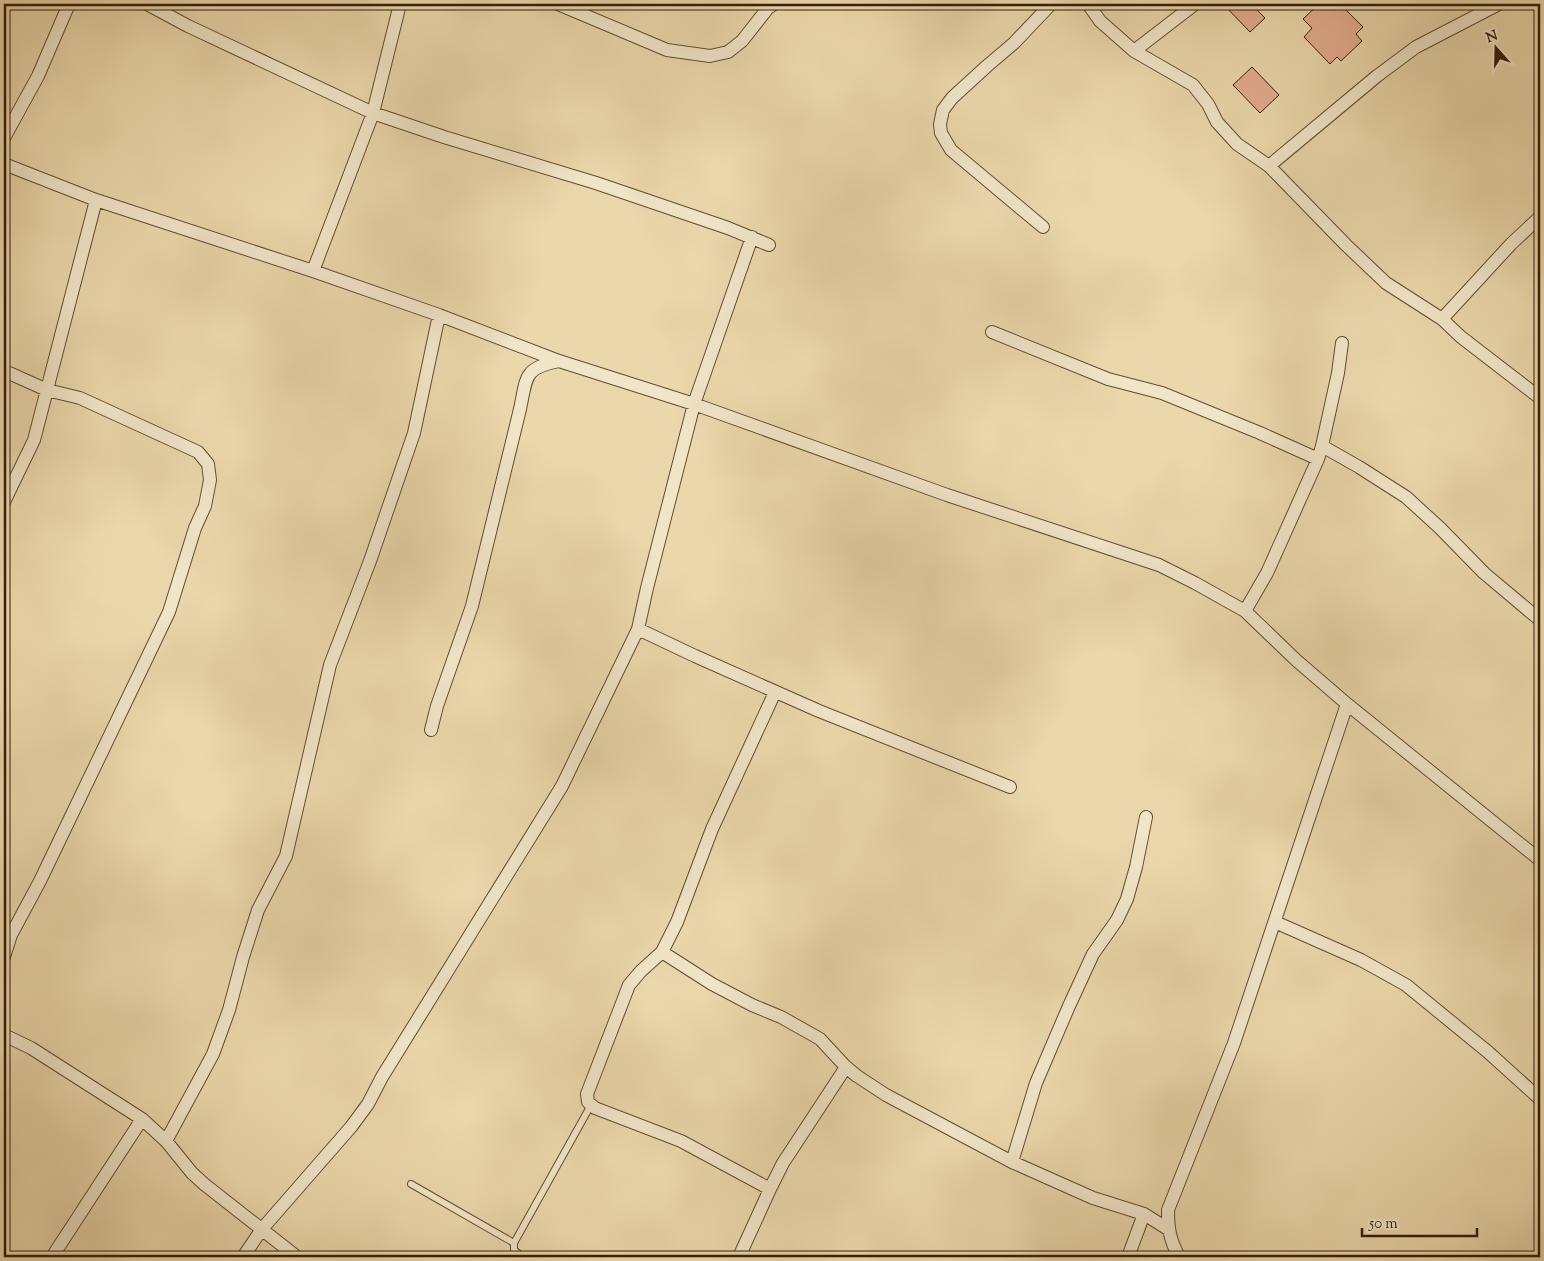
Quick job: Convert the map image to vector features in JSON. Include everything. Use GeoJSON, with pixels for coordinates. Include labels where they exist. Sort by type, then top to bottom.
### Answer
{"type":"FeatureCollection","features":[{"type":"Feature","properties":{"kind":"street"},"geometry":{"type":"LineString","coordinates":[[4,138],[38,76],[70,4]]}},
{"type":"Feature","properties":{"kind":"street"},"geometry":{"type":"LineString","coordinates":[[147,4],[188,26],[373,113],[444,137],[596,183],[728,228],[769,245]]}},
{"type":"Feature","properties":{"kind":"street"},"geometry":{"type":"LineString","coordinates":[[313,271],[373,113],[400,4]]}},
{"type":"Feature","properties":{"kind":"street"},"geometry":{"type":"LineString","coordinates":[[558,4],[668,50],[710,56],[728,52],[742,41],[768,8],[774,4]]}},
{"type":"Feature","properties":{"kind":"street"},"geometry":{"type":"LineString","coordinates":[[1043,227],[951,150],[942,134],[940,124],[943,110],[952,98],[1014,43],[1051,4]]}},
{"type":"Feature","properties":{"kind":"street"},"geometry":{"type":"LineString","coordinates":[[1088,4],[1100,20],[1134,51],[1193,85],[1208,104],[1217,122],[1237,144],[1269,166],[1386,283],[1442,319],[1461,337],[1540,398]]}},
{"type":"Feature","properties":{"kind":"street"},"geometry":{"type":"LineString","coordinates":[[1134,51],[1195,4]]}},
{"type":"Feature","properties":{"kind":"street"},"geometry":{"type":"LineString","coordinates":[[1269,166],[1377,76],[1416,47],[1498,4]]}},
{"type":"Feature","properties":{"kind":"street"},"geometry":{"type":"LineString","coordinates":[[4,164],[96,200],[313,271],[439,315],[559,361],[694,404],[947,495],[1159,564],[1245,611],[1296,660],[1347,704],[1540,860]]}},
{"type":"Feature","properties":{"kind":"street"},"geometry":{"type":"LineString","coordinates":[[4,502],[34,440],[96,200]]}},
{"type":"Feature","properties":{"kind":"street"},"geometry":{"type":"LineString","coordinates":[[1442,319],[1510,244],[1540,218]]}},
{"type":"Feature","properties":{"kind":"street"},"geometry":{"type":"LineString","coordinates":[[244,1257],[262,1229],[368,1104],[382,1077],[562,786],[638,629],[694,404],[752,238]]}},
{"type":"Feature","properties":{"kind":"street"},"geometry":{"type":"LineString","coordinates":[[166,1142],[213,1054],[229,1010],[258,910],[286,856],[330,665],[370,561],[414,433],[439,315]]}},
{"type":"Feature","properties":{"kind":"street"},"geometry":{"type":"LineString","coordinates":[[992,332],[1108,379],[1162,393],[1260,433],[1318,460]]}},
{"type":"Feature","properties":{"kind":"street"},"geometry":{"type":"LineString","coordinates":[[1245,611],[1267,573],[1318,460],[1338,373],[1342,343]]}},
{"type":"Feature","properties":{"kind":"street"},"geometry":{"type":"LineString","coordinates":[[431,730],[437,706],[472,606],[526,379],[532,370],[542,364],[559,361]]}},
{"type":"Feature","properties":{"kind":"street"},"geometry":{"type":"LineString","coordinates":[[4,372],[47,390],[80,398],[198,452],[208,464],[210,480],[205,506],[195,528],[169,612],[40,880],[8,934],[4,957]]}},
{"type":"Feature","properties":{"kind":"street"},"geometry":{"type":"LineString","coordinates":[[1322,446],[1406,497],[1440,528],[1484,573],[1540,620]]}},
{"type":"Feature","properties":{"kind":"street"},"geometry":{"type":"LineString","coordinates":[[638,629],[775,692],[1010,787]]}},
{"type":"Feature","properties":{"kind":"street"},"geometry":{"type":"LineString","coordinates":[[770,1188],[696,1148],[595,1108],[588,1102],[587,1094],[629,985],[662,952],[677,922],[712,829],[775,692]]}},
{"type":"Feature","properties":{"kind":"street"},"geometry":{"type":"LineString","coordinates":[[1179,1257],[1173,1246],[1168,1229],[1168,1210],[1234,1043],[1347,704]]}},
{"type":"Feature","properties":{"kind":"street"},"geometry":{"type":"LineString","coordinates":[[1012,1162],[1036,1083],[1069,1006],[1094,954],[1127,899],[1136,867],[1146,817]]}},
{"type":"Feature","properties":{"kind":"street"},"geometry":{"type":"LineString","coordinates":[[1275,922],[1316,942],[1361,960],[1406,985],[1488,1052],[1540,1099]]}},
{"type":"Feature","properties":{"kind":"street"},"geometry":{"type":"LineString","coordinates":[[662,952],[712,984],[752,1005],[781,1017],[820,1039],[846,1067],[886,1094],[1012,1162],[1092,1198],[1144,1214],[1168,1229]]}},
{"type":"Feature","properties":{"kind":"street"},"geometry":{"type":"LineString","coordinates":[[4,1035],[31,1048],[142,1119],[166,1142],[198,1178],[297,1257]]}},
{"type":"Feature","properties":{"kind":"street"},"geometry":{"type":"LineString","coordinates":[[740,1257],[783,1163],[846,1067]]}},
{"type":"Feature","properties":{"kind":"street"},"geometry":{"type":"LineString","coordinates":[[52,1257],[142,1119]]}},
{"type":"Feature","properties":{"kind":"street"},"geometry":{"type":"LineString","coordinates":[[1128,1257],[1144,1214]]}},
{"type":"Feature","properties":{"kind":"lane"},"geometry":{"type":"LineString","coordinates":[[523,1257],[514,1250],[514,1243],[591,1105]]}},
{"type":"Feature","properties":{"kind":"lane"},"geometry":{"type":"LineString","coordinates":[[411,1184],[514,1243]]}},
{"type":"Feature","properties":{"kind":"building"},"geometry":{"type":"Polygon","coordinates":[[[1223,4],[1251,4],[1265,18],[1250,32],[1223,4]]]}},
{"type":"Feature","properties":{"kind":"building"},"geometry":{"type":"Polygon","coordinates":[[[1319,4],[1327,4],[1332,10],[1340,4],[1363,27],[1356,34],[1362,41],[1341,61],[1337,57],[1330,64],[1304,37],[1312,28],[1303,19],[1319,4]]]}},
{"type":"Feature","properties":{"kind":"building"},"geometry":{"type":"Polygon","coordinates":[[[1252,67],[1279,95],[1260,113],[1233,85],[1252,67]]]}}]}
